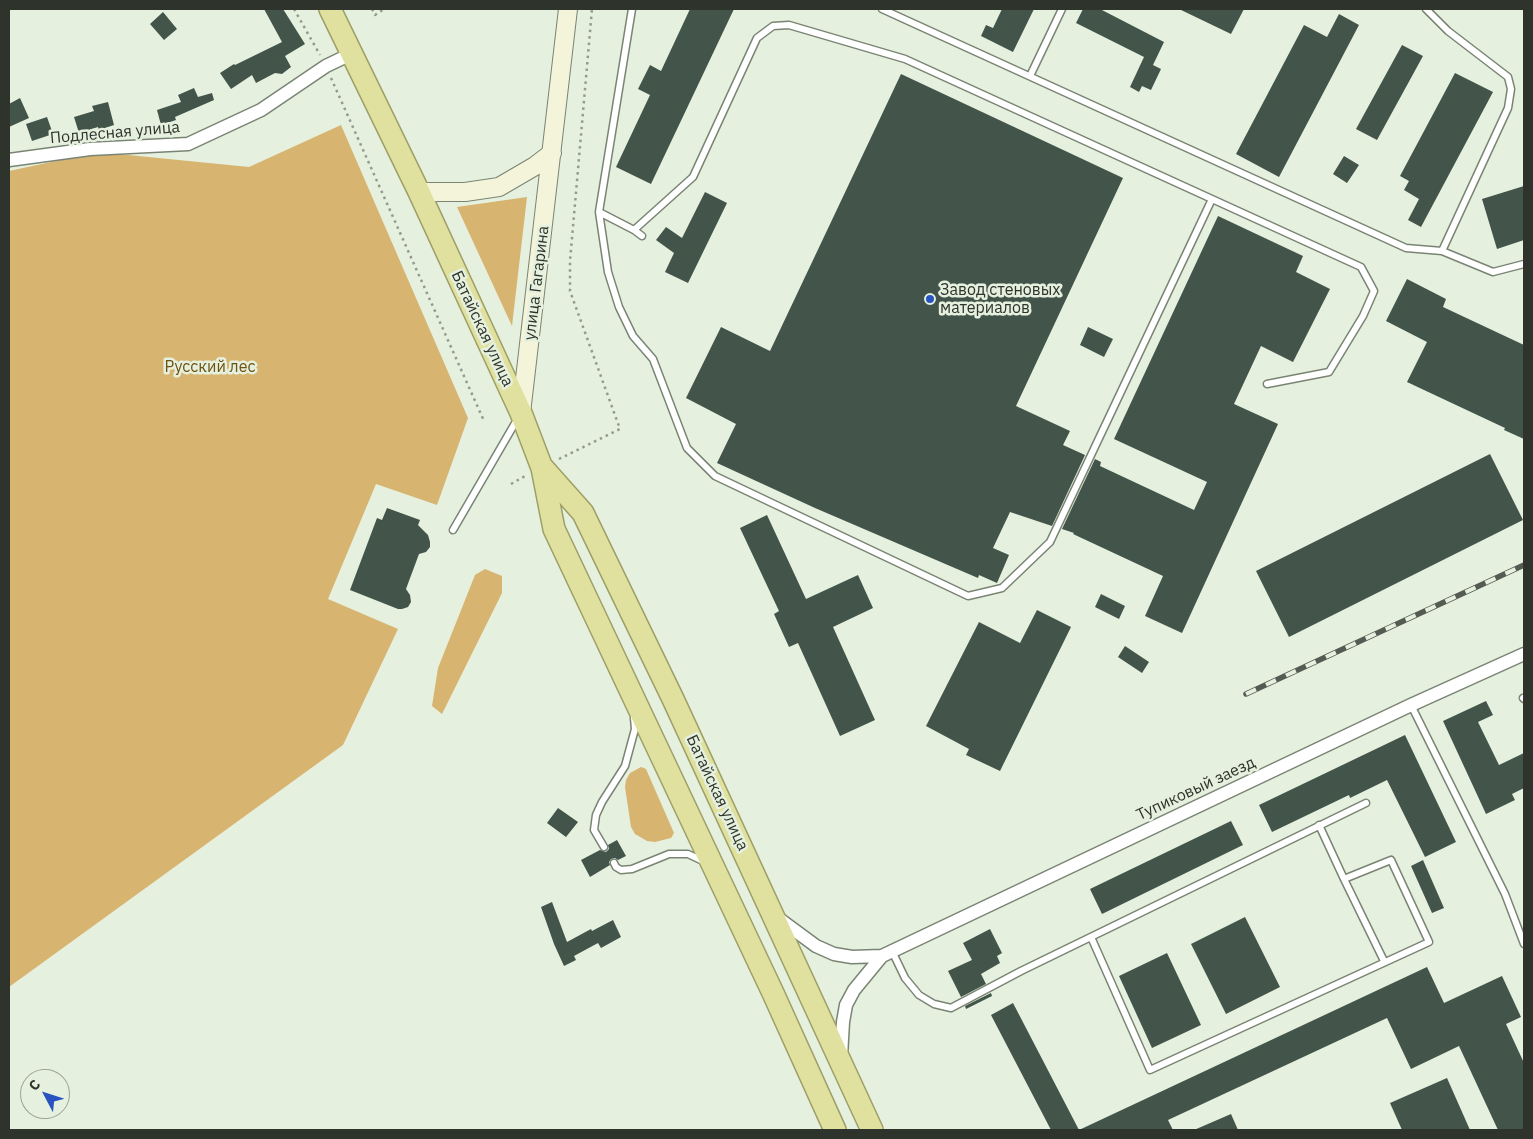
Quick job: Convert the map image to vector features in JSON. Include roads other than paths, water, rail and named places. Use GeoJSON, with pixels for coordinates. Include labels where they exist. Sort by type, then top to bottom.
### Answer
{"type":"FeatureCollection","features":[{"type":"Feature","properties":{"kind":"highway"},"geometry":{"type":"LineString","coordinates":[[330,9],[351,54]]}},
{"type":"Feature","properties":{"kind":"highway","name":"Батайская улица"},"geometry":{"type":"LineString","coordinates":[[351,54],[419,192],[521,413],[542,468],[554,529],[835,1130]]}},
{"type":"Feature","properties":{"kind":"highway","name":"Батайская улица"},"geometry":{"type":"LineString","coordinates":[[542,468],[583,513],[673,699],[872,1130]]}},
{"type":"Feature","properties":{"kind":"main road","name":"улица Гагарина"},"geometry":{"type":"LineString","coordinates":[[521,413],[568,9]]}},
{"type":"Feature","properties":{"kind":"main road"},"geometry":{"type":"LineString","coordinates":[[419,192],[465,192],[499,187],[535,166],[552,153]]}},
{"type":"Feature","properties":{"kind":"street","name":"Подлесная улица"},"geometry":{"type":"LineString","coordinates":[[9,160],[90,149],[188,144],[262,110],[326,66],[351,54]]}},
{"type":"Feature","properties":{"kind":"street","name":"Тупиковый заезд"},"geometry":{"type":"LineString","coordinates":[[887,954],[1411,705],[1524,654]]}},
{"type":"Feature","properties":{"kind":"street"},"geometry":{"type":"LineString","coordinates":[[772,914],[816,946],[834,954],[852,957],[887,954]]}},
{"type":"Feature","properties":{"kind":"street"},"geometry":{"type":"LineString","coordinates":[[841,1062],[843,1022],[846,1005],[854,990],[887,954]]}},
{"type":"Feature","properties":{"kind":"lane"},"geometry":{"type":"LineString","coordinates":[[632,9],[599,212],[608,272],[619,307],[633,336],[653,359],[687,448],[715,476],[968,596],[1002,588],[1050,542],[1212,199]]}},
{"type":"Feature","properties":{"kind":"lane"},"geometry":{"type":"LineString","coordinates":[[882,9],[1406,248],[1442,250],[1493,272],[1524,264]]}},
{"type":"Feature","properties":{"kind":"lane"},"geometry":{"type":"LineString","coordinates":[[1030,76],[1062,9]]}},
{"type":"Feature","properties":{"kind":"lane"},"geometry":{"type":"LineString","coordinates":[[1426,9],[1448,31],[1508,77],[1512,89],[1508,108],[1442,250]]}},
{"type":"Feature","properties":{"kind":"lane"},"geometry":{"type":"LineString","coordinates":[[634,230],[693,177],[757,38],[774,26],[789,25],[905,59],[1361,267],[1374,291],[1363,316],[1329,372],[1267,384]]}},
{"type":"Feature","properties":{"kind":"lane"},"geometry":{"type":"LineString","coordinates":[[599,212],[642,236]]}},
{"type":"Feature","properties":{"kind":"lane"},"geometry":{"type":"LineString","coordinates":[[453,530],[521,413]]}},
{"type":"Feature","properties":{"kind":"lane"},"geometry":{"type":"LineString","coordinates":[[604,847],[594,830],[596,816],[602,802],[625,766],[635,729],[630,690]]}},
{"type":"Feature","properties":{"kind":"lane"},"geometry":{"type":"LineString","coordinates":[[1411,705],[1505,894],[1524,944]]}},
{"type":"Feature","properties":{"kind":"lane"},"geometry":{"type":"LineString","coordinates":[[887,954],[919,994],[934,1004],[951,1008],[1366,802]]}},
{"type":"Feature","properties":{"kind":"lane"},"geometry":{"type":"LineString","coordinates":[[1319,825],[1384,961]]}},
{"type":"Feature","properties":{"kind":"lane"},"geometry":{"type":"LineString","coordinates":[[614,863],[616,868],[621,870],[632,869],[669,854],[688,854],[712,865]]}},
{"type":"Feature","properties":{"kind":"lane"},"geometry":{"type":"LineString","coordinates":[[1091,937],[1150,1070],[1384,961],[1430,942],[1391,860],[1344,879]]}},
{"type":"Feature","properties":{"kind":"railway"},"geometry":{"type":"LineString","coordinates":[[1246,694],[1524,565]]}},
{"type":"Feature","properties":{"kind":"place","name":"Завод стеновых материалов"},"geometry":{"type":"Point","coordinates":[930,299]}},
{"type":"Feature","properties":{"kind":"park label","name":"Русский лес"},"geometry":{"type":"Point","coordinates":[210,367]}}]}
